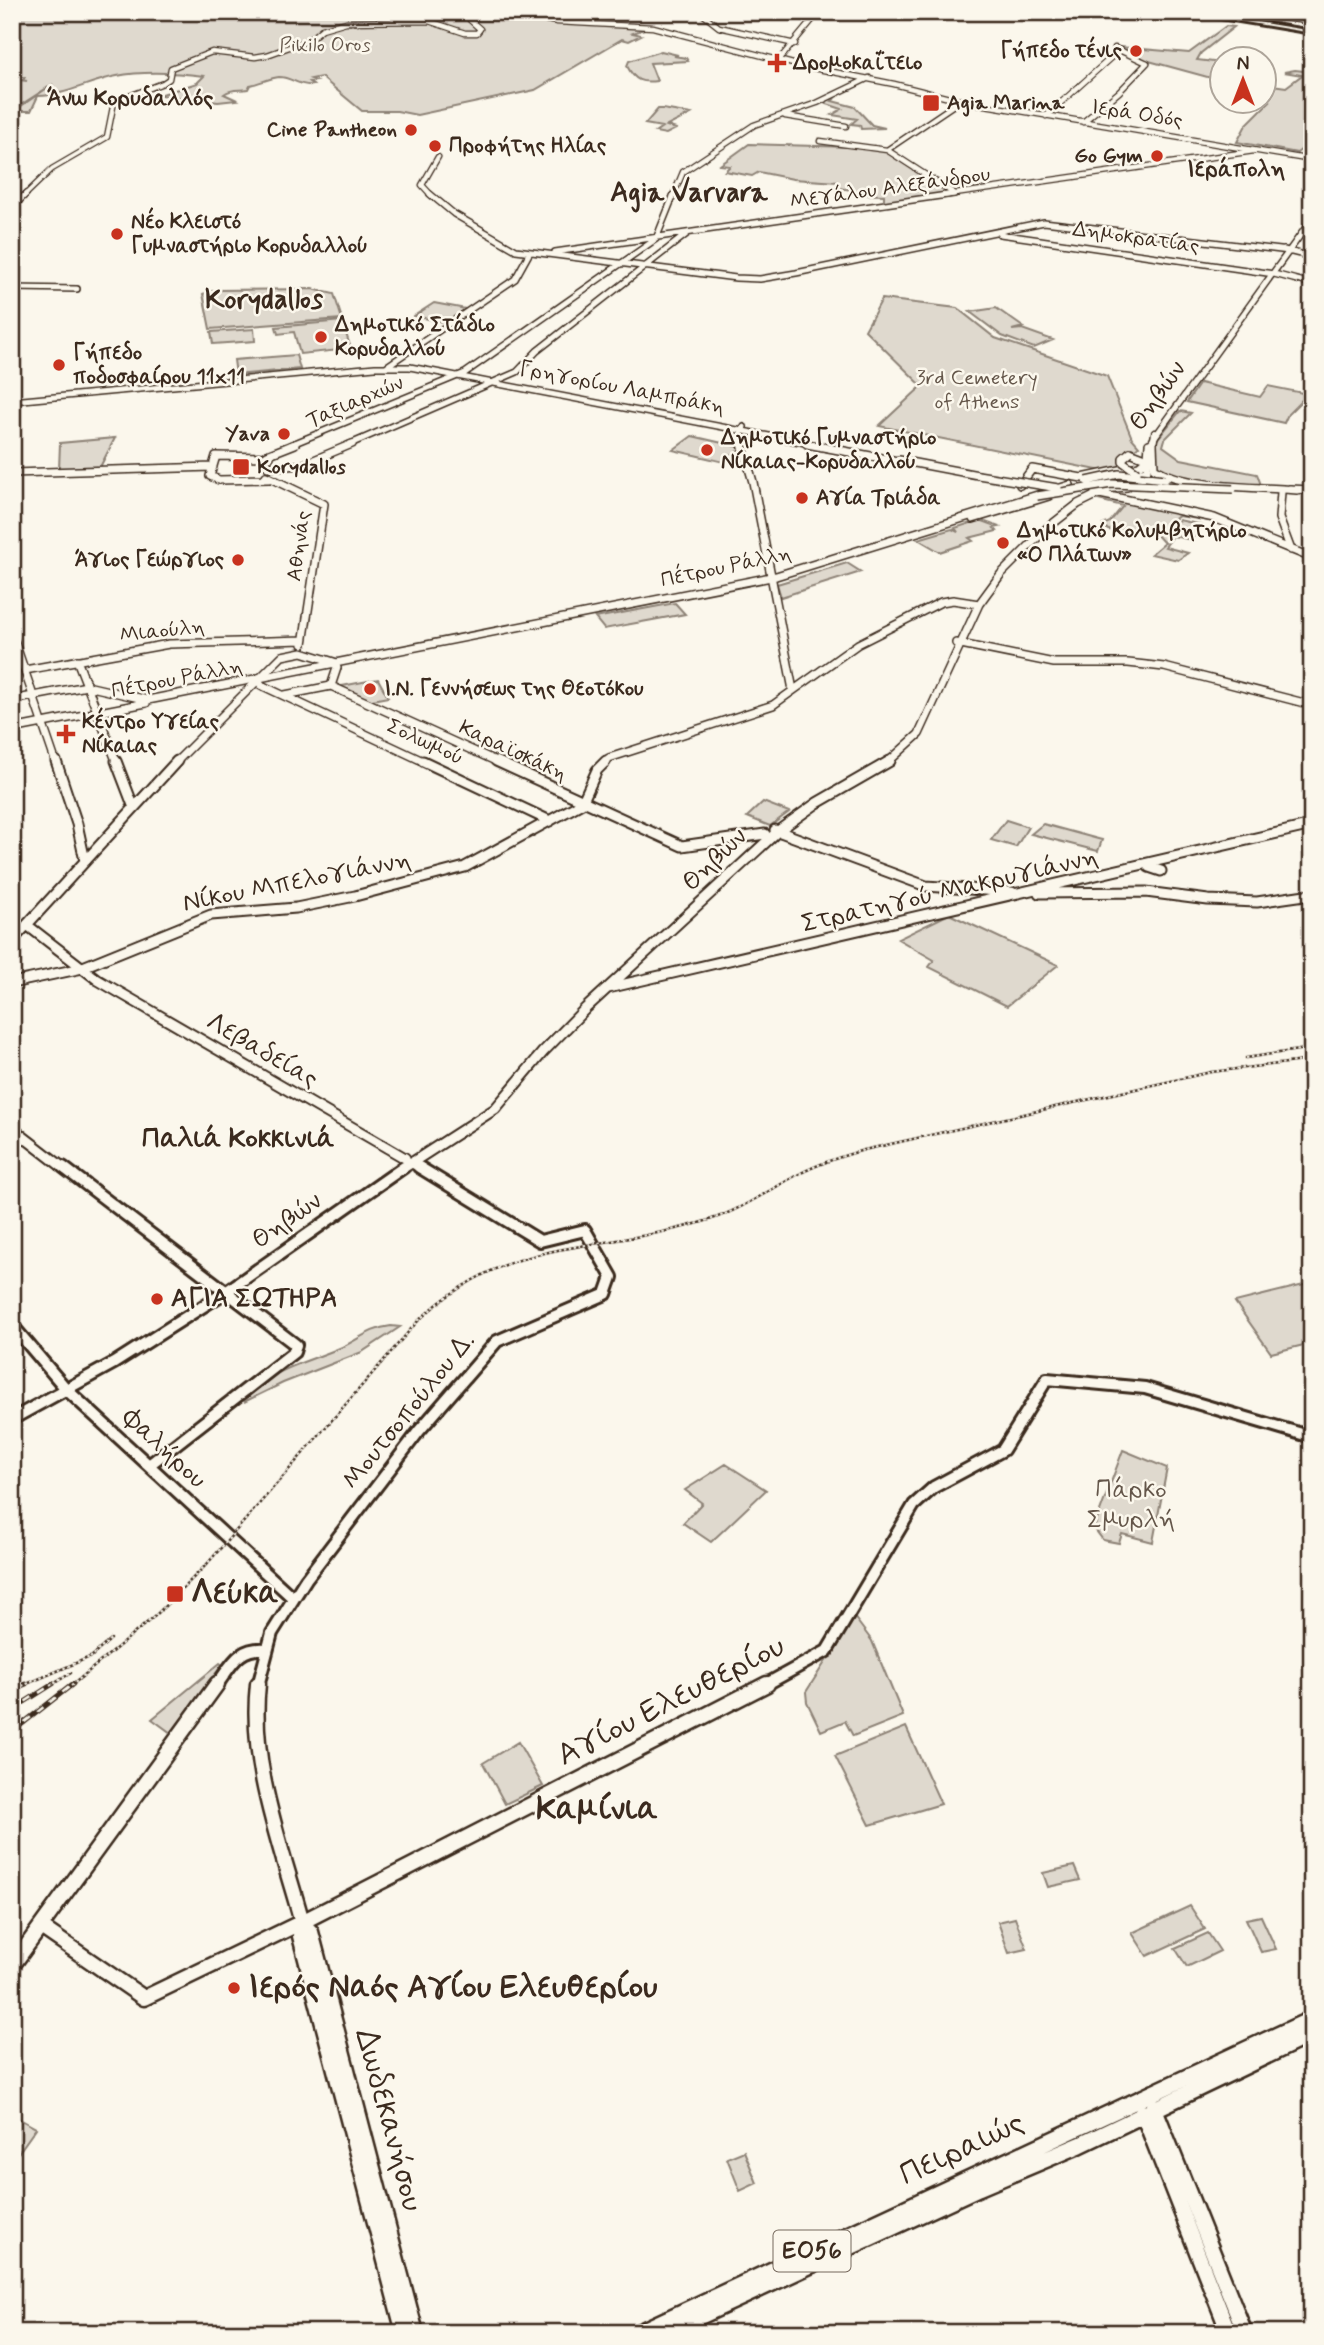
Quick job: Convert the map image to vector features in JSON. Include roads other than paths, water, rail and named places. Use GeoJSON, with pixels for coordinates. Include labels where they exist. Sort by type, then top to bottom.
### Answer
{"type":"FeatureCollection","features":[{"type":"Feature","properties":{"kind":"highway"},"geometry":{"type":"LineString","coordinates":[[1186,12],[1312,31]]}},
{"type":"Feature","properties":{"kind":"highway"},"geometry":{"type":"LineString","coordinates":[[1198,12],[1312,31]]}},
{"type":"Feature","properties":{"kind":"main road"},"geometry":{"type":"LineString","coordinates":[[1155,433],[1152,449],[1154,468],[1162,475],[1191,481],[1297,489]]}},
{"type":"Feature","properties":{"kind":"main road"},"geometry":{"type":"LineString","coordinates":[[1143,460],[1139,453],[1130,452],[1123,459],[1129,468],[1167,479]]}},
{"type":"Feature","properties":{"kind":"main road"},"geometry":{"type":"LineString","coordinates":[[899,460],[1064,488],[1097,490],[1120,483]]}},
{"type":"Feature","properties":{"kind":"main road","name":"Πέτρου Ράλλη"},"geometry":{"type":"LineString","coordinates":[[772,579],[1039,491],[1064,488],[1119,474],[1197,483],[1312,491]]}},
{"type":"Feature","properties":{"kind":"main road"},"geometry":{"type":"LineString","coordinates":[[1064,488],[1120,483],[1270,491]]}},
{"type":"Feature","properties":{"kind":"main road","name":"Πέτρου Ράλλη"},"geometry":{"type":"LineString","coordinates":[[12,729],[772,579],[1053,492],[1233,489],[1280,493],[1312,491]]}},
{"type":"Feature","properties":{"kind":"main road","name":"Πέτρου Ράλλη"},"geometry":{"type":"LineString","coordinates":[[87,686],[143,700],[257,681]]}},
{"type":"Feature","properties":{"kind":"main road"},"geometry":{"type":"LineString","coordinates":[[12,700],[87,686]]}},
{"type":"Feature","properties":{"kind":"main road","name":"Πειραιώς"},"geometry":{"type":"LineString","coordinates":[[664,2333],[853,2244],[1068,2151],[1146,2105],[1312,2019]]}},
{"type":"Feature","properties":{"kind":"main road","name":"Πειραιώς"},"geometry":{"type":"LineString","coordinates":[[637,2333],[1146,2105],[1312,2034]]}},
{"type":"Feature","properties":{"kind":"street"},"geometry":{"type":"LineString","coordinates":[[12,213],[52,171],[108,137],[114,102],[160,85],[169,79],[171,68],[214,52],[263,56],[309,40],[322,29],[349,21],[429,21],[465,33],[478,32],[480,29],[470,20],[470,12]]}},
{"type":"Feature","properties":{"kind":"street","name":"Ιερά Οδός"},"geometry":{"type":"LineString","coordinates":[[508,12],[561,22],[654,26],[780,58]]}},
{"type":"Feature","properties":{"kind":"street","name":"Ιερά Οδός"},"geometry":{"type":"LineString","coordinates":[[508,12],[555,22],[656,27],[960,100],[1312,159]]}},
{"type":"Feature","properties":{"kind":"street"},"geometry":{"type":"LineString","coordinates":[[538,18],[615,12]]}},
{"type":"Feature","properties":{"kind":"street"},"geometry":{"type":"LineString","coordinates":[[700,12],[719,27],[795,44]]}},
{"type":"Feature","properties":{"kind":"street"},"geometry":{"type":"LineString","coordinates":[[780,58],[795,44],[819,12]]}},
{"type":"Feature","properties":{"kind":"street"},"geometry":{"type":"LineString","coordinates":[[1243,12],[1312,22]]}},
{"type":"Feature","properties":{"kind":"street"},"geometry":{"type":"LineString","coordinates":[[1046,115],[1115,54],[1115,48],[1147,63],[1084,122]]}},
{"type":"Feature","properties":{"kind":"street"},"geometry":{"type":"LineString","coordinates":[[660,234],[682,173],[743,130],[817,103],[869,78]]}},
{"type":"Feature","properties":{"kind":"street"},"geometry":{"type":"LineString","coordinates":[[890,149],[960,100]]}},
{"type":"Feature","properties":{"kind":"street"},"geometry":{"type":"LineString","coordinates":[[781,116],[846,126],[833,133]]}},
{"type":"Feature","properties":{"kind":"street"},"geometry":{"type":"LineString","coordinates":[[12,208],[52,169],[108,137]]}},
{"type":"Feature","properties":{"kind":"street"},"geometry":{"type":"LineString","coordinates":[[827,137],[820,141],[890,149],[957,194]]}},
{"type":"Feature","properties":{"kind":"street","name":"Μεγάλου Αλεξάνδρου"},"geometry":{"type":"LineString","coordinates":[[679,235],[1243,153],[1256,148]]}},
{"type":"Feature","properties":{"kind":"street"},"geometry":{"type":"LineString","coordinates":[[438,157],[423,186],[454,214],[516,250],[750,279],[940,245],[1044,222],[1287,251],[1312,257]]}},
{"type":"Feature","properties":{"kind":"street","name":"Θηβών"},"geometry":{"type":"LineString","coordinates":[[1287,251],[1312,212]]}},
{"type":"Feature","properties":{"kind":"street","name":"Θηβών"},"geometry":{"type":"LineString","coordinates":[[12,1419],[224,1289],[408,1160],[489,1107],[539,1049],[771,831],[810,801],[888,756],[907,741],[975,604],[1002,564],[1077,499],[1147,470],[1148,445],[1155,433],[1312,219]]}},
{"type":"Feature","properties":{"kind":"street","name":"Δημοκρατίας"},"geometry":{"type":"LineString","coordinates":[[993,233],[1271,273],[1312,284]]}},
{"type":"Feature","properties":{"kind":"street"},"geometry":{"type":"LineString","coordinates":[[541,253],[660,234],[679,235]]}},
{"type":"Feature","properties":{"kind":"street","name":"Ταξιαρχών"},"geometry":{"type":"LineString","coordinates":[[267,455],[463,374],[622,264],[660,234]]}},
{"type":"Feature","properties":{"kind":"street"},"geometry":{"type":"LineString","coordinates":[[268,467],[302,465],[519,371],[537,351],[621,288],[679,235]]}},
{"type":"Feature","properties":{"kind":"street"},"geometry":{"type":"LineString","coordinates":[[634,240],[650,244]]}},
{"type":"Feature","properties":{"kind":"street"},"geometry":{"type":"LineString","coordinates":[[388,365],[515,279],[530,252]]}},
{"type":"Feature","properties":{"kind":"street","name":"Θηβών"},"geometry":{"type":"LineString","coordinates":[[1120,483],[1140,471],[1143,460],[1142,444],[1147,433],[1199,370],[1271,273]]}},
{"type":"Feature","properties":{"kind":"street"},"geometry":{"type":"LineString","coordinates":[[12,288],[76,289]]}},
{"type":"Feature","properties":{"kind":"street","name":"Γρηγορίου Λαμπράκη"},"geometry":{"type":"LineString","coordinates":[[12,399],[388,365],[427,368],[1022,483],[1097,490],[1209,516],[1312,558]]}},
{"type":"Feature","properties":{"kind":"street"},"geometry":{"type":"LineString","coordinates":[[745,429],[744,443],[792,680]]}},
{"type":"Feature","properties":{"kind":"street","name":"Γρηγορίου Λαμπράκη"},"geometry":{"type":"LineString","coordinates":[[745,429],[1022,483],[1039,491]]}},
{"type":"Feature","properties":{"kind":"street"},"geometry":{"type":"LineString","coordinates":[[267,455],[270,457],[265,478],[211,478],[216,456],[267,455]]}},
{"type":"Feature","properties":{"kind":"street"},"geometry":{"type":"LineString","coordinates":[[1022,483],[1032,470],[1082,478],[1109,470],[1139,466],[1143,460]]}},
{"type":"Feature","properties":{"kind":"street"},"geometry":{"type":"LineString","coordinates":[[12,473],[213,467]]}},
{"type":"Feature","properties":{"kind":"street","name":"Αθηνάς"},"geometry":{"type":"LineString","coordinates":[[265,478],[324,504],[302,652]]}},
{"type":"Feature","properties":{"kind":"street"},"geometry":{"type":"LineString","coordinates":[[1064,488],[1077,494],[1077,499]]}},
{"type":"Feature","properties":{"kind":"street","name":"Πέτρου Ράλλη"},"geometry":{"type":"LineString","coordinates":[[922,534],[1064,488]]}},
{"type":"Feature","properties":{"kind":"street","name":"Θηβών"},"geometry":{"type":"LineString","coordinates":[[975,604],[1008,566],[1076,505],[1097,490]]}},
{"type":"Feature","properties":{"kind":"street"},"geometry":{"type":"LineString","coordinates":[[1280,493],[1285,503],[1279,516],[1291,550]]}},
{"type":"Feature","properties":{"kind":"street"},"geometry":{"type":"LineString","coordinates":[[1266,539],[1281,543],[1287,540]]}},
{"type":"Feature","properties":{"kind":"street"},"geometry":{"type":"LineString","coordinates":[[792,680],[811,676],[858,644],[948,600],[975,604]]}},
{"type":"Feature","properties":{"kind":"street"},"geometry":{"type":"LineString","coordinates":[[12,634],[77,824],[85,861]]}},
{"type":"Feature","properties":{"kind":"street","name":"Μιαούλη"},"geometry":{"type":"LineString","coordinates":[[25,670],[169,644],[303,640]]}},
{"type":"Feature","properties":{"kind":"street"},"geometry":{"type":"LineString","coordinates":[[957,643],[1054,663],[1128,663],[1164,667],[1312,705]]}},
{"type":"Feature","properties":{"kind":"street"},"geometry":{"type":"LineString","coordinates":[[12,941],[132,810],[282,656],[302,652],[336,664],[331,686],[285,695]]}},
{"type":"Feature","properties":{"kind":"street"},"geometry":{"type":"LineString","coordinates":[[76,660],[132,810]]}},
{"type":"Feature","properties":{"kind":"street"},"geometry":{"type":"LineString","coordinates":[[582,803],[597,769],[609,758],[767,707],[792,680],[811,676]]}},
{"type":"Feature","properties":{"kind":"street","name":"Σολωμού"},"geometry":{"type":"LineString","coordinates":[[257,681],[550,821]]}},
{"type":"Feature","properties":{"kind":"street"},"geometry":{"type":"LineString","coordinates":[[236,685],[247,689]]}},
{"type":"Feature","properties":{"kind":"street","name":"Καραϊσκάκη"},"geometry":{"type":"LineString","coordinates":[[331,686],[582,803],[682,846],[771,831]]}},
{"type":"Feature","properties":{"kind":"street","name":"Νίκου Μπελογιάννη"},"geometry":{"type":"LineString","coordinates":[[12,983],[82,968],[211,915],[296,908],[459,869],[582,803]]}},
{"type":"Feature","properties":{"kind":"street","name":"Στρατηγού Μακρυγιάννη"},"geometry":{"type":"LineString","coordinates":[[602,990],[1149,867],[1312,827]]}},
{"type":"Feature","properties":{"kind":"street","name":"Στρατηγού Μακρυγιάννη"},"geometry":{"type":"LineString","coordinates":[[602,990],[850,929],[1028,894],[1312,827]]}},
{"type":"Feature","properties":{"kind":"street"},"geometry":{"type":"LineString","coordinates":[[771,831],[926,886],[997,889],[1028,894],[1138,892],[1208,900],[1257,902],[1312,894]]}},
{"type":"Feature","properties":{"kind":"street"},"geometry":{"type":"LineString","coordinates":[[1149,867],[1161,871]]}},
{"type":"Feature","properties":{"kind":"street","name":"Λεβαδείας"},"geometry":{"type":"LineString","coordinates":[[27,925],[98,980],[408,1160],[540,1241],[582,1231]]}},
{"type":"Feature","properties":{"kind":"street"},"geometry":{"type":"LineString","coordinates":[[12,1128],[295,1343],[296,1349],[149,1465]]}},
{"type":"Feature","properties":{"kind":"street","name":"Μουτσοπούλου Δ."},"geometry":{"type":"LineString","coordinates":[[293,1598],[419,1431],[497,1341],[608,1291],[611,1271],[582,1231]]}},
{"type":"Feature","properties":{"kind":"street","name":"Φαλήρου"},"geometry":{"type":"LineString","coordinates":[[12,1325],[64,1388],[293,1598]]}},
{"type":"Feature","properties":{"kind":"street","name":"Αγίου Ελευθερίου"},"geometry":{"type":"LineString","coordinates":[[41,1927],[144,1998],[302,1923],[821,1656],[827,1651],[914,1505],[934,1487],[1003,1450],[1047,1379],[1145,1388],[1312,1437]]}},
{"type":"Feature","properties":{"kind":"street","name":"Θηβών"},"geometry":{"type":"LineString","coordinates":[[12,1412],[64,1388]]}},
{"type":"Feature","properties":{"kind":"street","name":"Δωδεκανήσου"},"geometry":{"type":"LineString","coordinates":[[293,1598],[280,1618],[266,1649],[257,1698],[259,1752],[265,1788],[302,1923],[300,1936],[404,2333]]}},
{"type":"Feature","properties":{"kind":"street"},"geometry":{"type":"LineString","coordinates":[[12,1966],[238,1656],[250,1648],[266,1649]]}},
{"type":"Feature","properties":{"kind":"street","name":"Δωδεκανήσου"},"geometry":{"type":"LineString","coordinates":[[302,1923],[311,1932],[416,2333]]}},
{"type":"Feature","properties":{"kind":"street"},"geometry":{"type":"LineString","coordinates":[[1146,2105],[1229,2333]]}},
{"type":"Feature","properties":{"kind":"street"},"geometry":{"type":"LineString","coordinates":[[1146,2105],[1245,2333]]}},
{"type":"Feature","properties":{"kind":"railway"},"geometry":{"type":"LineString","coordinates":[[1246,1058],[1312,1048]]}},
{"type":"Feature","properties":{"kind":"railway"},"geometry":{"type":"LineString","coordinates":[[71,1686],[155,1616],[207,1564],[417,1322],[452,1293],[487,1273],[521,1259],[556,1250],[668,1231],[709,1220],[744,1205],[807,1170],[864,1150],[1211,1072],[1312,1060]]}},
{"type":"Feature","properties":{"kind":"railway"},"geometry":{"type":"LineString","coordinates":[[90,1658],[111,1639]]}},
{"type":"Feature","properties":{"kind":"railway"},"geometry":{"type":"LineString","coordinates":[[22,1686],[90,1657]]}},
{"type":"Feature","properties":{"kind":"railway"},"geometry":{"type":"LineString","coordinates":[[50,1686],[71,1673]]}},
{"type":"Feature","properties":{"kind":"railway"},"geometry":{"type":"LineString","coordinates":[[12,1690],[26,1684]]}},
{"type":"Feature","properties":{"kind":"railway"},"geometry":{"type":"LineString","coordinates":[[12,1710],[53,1684]]}},
{"type":"Feature","properties":{"kind":"railway"},"geometry":{"type":"LineString","coordinates":[[12,1732],[73,1684]]}},
{"type":"Feature","properties":{"kind":"place","name":"Γήπεδο τένις"},"geometry":{"type":"Point","coordinates":[1136,51]}},
{"type":"Feature","properties":{"kind":"place","name":"Δρομοκαΐτειο"},"geometry":{"type":"Point","coordinates":[777,63]}},
{"type":"Feature","properties":{"kind":"place","name":"Agia Marina"},"geometry":{"type":"Point","coordinates":[931,103]}},
{"type":"Feature","properties":{"kind":"place","name":"Cine Pantheon"},"geometry":{"type":"Point","coordinates":[411,130]}},
{"type":"Feature","properties":{"kind":"place","name":"Προφήτης Ηλίας"},"geometry":{"type":"Point","coordinates":[435,146]}},
{"type":"Feature","properties":{"kind":"place","name":"Go Gym"},"geometry":{"type":"Point","coordinates":[1157,156]}},
{"type":"Feature","properties":{"kind":"place","name":"Νέο Κλειστό Γυμναστήριο Κορυδαλλού"},"geometry":{"type":"Point","coordinates":[117,234]}},
{"type":"Feature","properties":{"kind":"place","name":"Δημοτικό Στάδιο Κορυδαλλού"},"geometry":{"type":"Point","coordinates":[321,337]}},
{"type":"Feature","properties":{"kind":"place","name":"Γήπεδο ποδοσφαίρου 11x11"},"geometry":{"type":"Point","coordinates":[59,365]}},
{"type":"Feature","properties":{"kind":"place","name":"Yava"},"geometry":{"type":"Point","coordinates":[284,434]}},
{"type":"Feature","properties":{"kind":"place","name":"Δημοτικό Γυμναστήριο Νίκαιας-Κορυδαλλού"},"geometry":{"type":"Point","coordinates":[707,450]}},
{"type":"Feature","properties":{"kind":"place","name":"Korydallos"},"geometry":{"type":"Point","coordinates":[241,467]}},
{"type":"Feature","properties":{"kind":"place","name":"Αγία Τριάδα"},"geometry":{"type":"Point","coordinates":[802,498]}},
{"type":"Feature","properties":{"kind":"place","name":"Δημοτικό Κολυμβητήριο «Ο Πλάτων»"},"geometry":{"type":"Point","coordinates":[1003,543]}},
{"type":"Feature","properties":{"kind":"place","name":"Άγιος Γεώργιος"},"geometry":{"type":"Point","coordinates":[238,560]}},
{"type":"Feature","properties":{"kind":"place","name":"Ι.Ν. Γεννήσεως της Θεοτόκου"},"geometry":{"type":"Point","coordinates":[370,689]}},
{"type":"Feature","properties":{"kind":"place","name":"Κέντρο Υγείας Νίκαιας"},"geometry":{"type":"Point","coordinates":[66,734]}},
{"type":"Feature","properties":{"kind":"place","name":"ΑΓΙΑ ΣΩΤΗΡΑ"},"geometry":{"type":"Point","coordinates":[157,1299]}},
{"type":"Feature","properties":{"kind":"place","name":"Λεύκα"},"geometry":{"type":"Point","coordinates":[175,1594]}},
{"type":"Feature","properties":{"kind":"place","name":"Ιερός Ναός Αγίου Ελευθερίου"},"geometry":{"type":"Point","coordinates":[234,1988]}},
{"type":"Feature","properties":{"kind":"district","name":"Άνω Κορυδαλλός"},"geometry":{"type":"Point","coordinates":[130,99]}},
{"type":"Feature","properties":{"kind":"district","name":"Ιεράπολη"},"geometry":{"type":"Point","coordinates":[1236,170]}},
{"type":"Feature","properties":{"kind":"district","name":"Agia Varvara"},"geometry":{"type":"Point","coordinates":[689,193]}},
{"type":"Feature","properties":{"kind":"district","name":"Korydallos"},"geometry":{"type":"Point","coordinates":[264,300]}},
{"type":"Feature","properties":{"kind":"district","name":"Παλιά Κοκκινιά"},"geometry":{"type":"Point","coordinates":[238,1139]}},
{"type":"Feature","properties":{"kind":"district","name":"Καμίνια"},"geometry":{"type":"Point","coordinates":[597,1810]}},
{"type":"Feature","properties":{"kind":"park label","name":"Pikilo Oros"},"geometry":{"type":"Point","coordinates":[325,45]}},
{"type":"Feature","properties":{"kind":"park label","name":"3rd Cemetery of Athens"},"geometry":{"type":"Point","coordinates":[977,390]}},
{"type":"Feature","properties":{"kind":"park label","name":"Πάρκο Σµυρλή"},"geometry":{"type":"Point","coordinates":[1131,1505]}}]}
